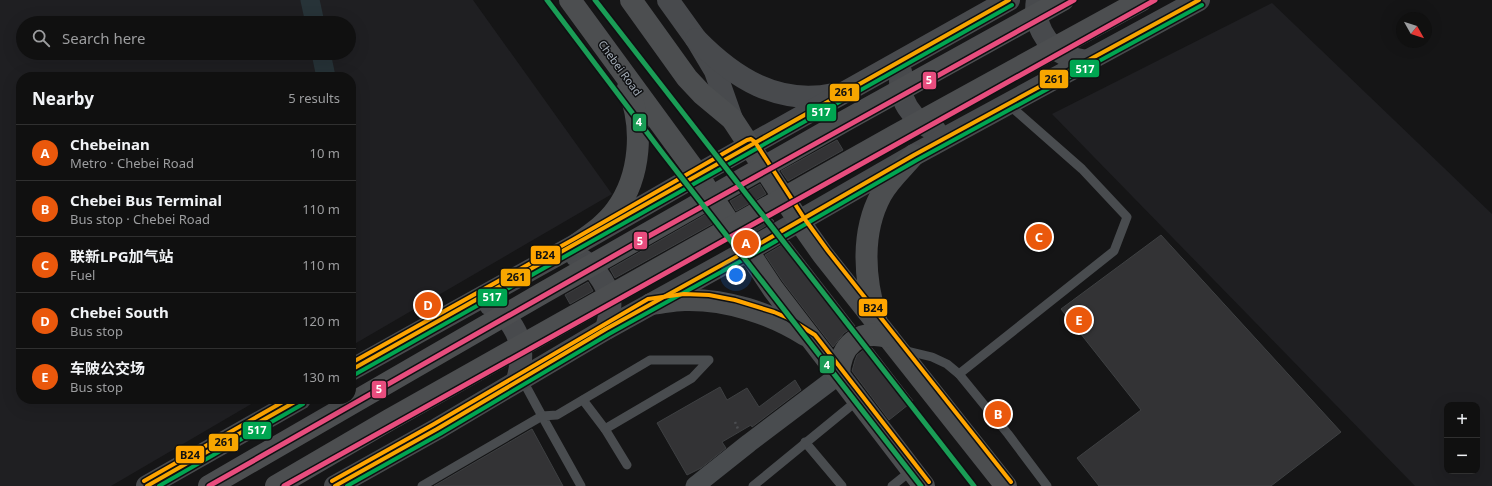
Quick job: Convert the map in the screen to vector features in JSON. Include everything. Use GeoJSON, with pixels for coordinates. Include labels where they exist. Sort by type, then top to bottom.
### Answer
{"type":"FeatureCollection","features":[{"type":"Feature","properties":{"kind":"main road","name":"Chebei Road"},"geometry":{"type":"LineString","coordinates":[[570,0],[697,175],[773,288],[918,478]]}},
{"type":"Feature","properties":{"kind":"main road"},"geometry":{"type":"LineString","coordinates":[[631,0],[687,78],[702,94],[732,119]]}},
{"type":"Feature","properties":{"kind":"main road"},"geometry":{"type":"LineString","coordinates":[[668,0],[696,39],[715,71],[732,119],[799,222],[823,255],[1006,486]]}},
{"type":"Feature","properties":{"kind":"main road"},"geometry":{"type":"LineString","coordinates":[[356,367],[1009,0]]}},
{"type":"Feature","properties":{"kind":"main road"},"geometry":{"type":"LineString","coordinates":[[1037,0],[1037,21],[1047,40],[1061,53],[1086,61]]}},
{"type":"Feature","properties":{"kind":"main road"},"geometry":{"type":"LineString","coordinates":[[356,401],[737,182],[1063,0]]}},
{"type":"Feature","properties":{"kind":"main road"},"geometry":{"type":"LineString","coordinates":[[276,486],[396,416],[757,213],[1142,0]]}},
{"type":"Feature","properties":{"kind":"main road"},"geometry":{"type":"LineString","coordinates":[[335,486],[437,429],[606,329],[748,251],[914,155],[1199,0]]}},
{"type":"Feature","properties":{"kind":"main road"},"geometry":{"type":"LineString","coordinates":[[696,39],[731,70],[763,88],[799,97],[820,96],[845,92]]}},
{"type":"Feature","properties":{"kind":"main road"},"geometry":{"type":"LineString","coordinates":[[907,58],[901,72],[900,82],[902,97],[908,108],[913,116],[923,126],[951,135]]}},
{"type":"Feature","properties":{"kind":"main road"},"geometry":{"type":"LineString","coordinates":[[568,249],[602,225],[616,210],[629,189],[636,164],[636,115],[620,68]]}},
{"type":"Feature","properties":{"kind":"main road"},"geometry":{"type":"LineString","coordinates":[[888,337],[870,298],[866,253],[868,235],[874,212],[881,195],[894,177],[914,155]]}},
{"type":"Feature","properties":{"kind":"main road"},"geometry":{"type":"LineString","coordinates":[[568,249],[572,254],[580,257],[591,266],[602,281],[610,301],[606,329]]}},
{"type":"Feature","properties":{"kind":"main road"},"geometry":{"type":"LineString","coordinates":[[651,304],[684,300],[708,301],[734,306],[786,324],[812,340]]}},
{"type":"Feature","properties":{"kind":"main road"},"geometry":{"type":"LineString","coordinates":[[476,301],[492,306],[500,311],[516,334],[520,343],[520,380]]}},
{"type":"Feature","properties":{"kind":"main road"},"geometry":{"type":"LineString","coordinates":[[839,375],[839,366],[842,358],[852,342],[869,334],[878,334],[888,337]]}},
{"type":"Feature","properties":{"kind":"main road"},"geometry":{"type":"LineString","coordinates":[[147,486],[291,404]]}},
{"type":"Feature","properties":{"kind":"main road"},"geometry":{"type":"LineString","coordinates":[[209,486],[351,404]]}},
{"type":"Feature","properties":{"kind":"street"},"geometry":{"type":"LineString","coordinates":[[695,486],[839,375]]}},
{"type":"Feature","properties":{"kind":"lane"},"geometry":{"type":"LineString","coordinates":[[959,374],[1114,251],[1127,217],[1082,169],[1008,104]]}},
{"type":"Feature","properties":{"kind":"lane"},"geometry":{"type":"LineString","coordinates":[[888,337],[947,364],[959,374],[1008,434],[1047,486]]}},
{"type":"Feature","properties":{"kind":"lane"},"geometry":{"type":"LineString","coordinates":[[422,486],[542,416],[557,415],[650,360],[709,360],[692,378],[605,429]]}},
{"type":"Feature","properties":{"kind":"lane"},"geometry":{"type":"LineString","coordinates":[[520,380],[581,486]]}},
{"type":"Feature","properties":{"kind":"lane"},"geometry":{"type":"LineString","coordinates":[[583,400],[605,429],[627,465]]}},
{"type":"Feature","properties":{"kind":"lane"},"geometry":{"type":"LineString","coordinates":[[753,486],[858,400]]}},
{"type":"Feature","properties":{"kind":"lane"},"geometry":{"type":"LineString","coordinates":[[805,442],[842,486]]}},
{"type":"Feature","properties":{"kind":"lane"},"geometry":{"type":"LineString","coordinates":[[892,486],[918,478]]}},
{"type":"Feature","properties":{"kind":"shaded area"},"geometry":{"type":"Polygon","coordinates":[[[0,0],[473,0],[612,194],[356,343],[356,72],[16,72],[16,404],[251,404],[111,486],[0,486],[0,0]]]}},
{"type":"Feature","properties":{"kind":"shaded area"},"geometry":{"type":"Polygon","coordinates":[[[1272,3],[1492,214],[1492,486],[1415,486],[1052,114],[1272,3]]]}},
{"type":"Feature","properties":{"kind":"building"},"geometry":{"type":"Polygon","coordinates":[[[837,140],[843,150],[788,181],[781,171],[837,140]]]}},
{"type":"Feature","properties":{"kind":"building"},"geometry":{"type":"Polygon","coordinates":[[[760,184],[766,194],[736,211],[730,201],[760,184]]]}},
{"type":"Feature","properties":{"kind":"building"},"geometry":{"type":"Polygon","coordinates":[[[708,213],[714,223],[615,278],[610,269],[708,213]]]}},
{"type":"Feature","properties":{"kind":"building"},"geometry":{"type":"Polygon","coordinates":[[[772,219],[774,221],[752,234],[750,231],[772,219]]]}},
{"type":"Feature","properties":{"kind":"building"},"geometry":{"type":"Polygon","coordinates":[[[1161,235],[1341,432],[1271,486],[1099,486],[1077,458],[1141,410],[1061,309],[1161,235]]]}},
{"type":"Feature","properties":{"kind":"building"},"geometry":{"type":"Polygon","coordinates":[[[789,241],[855,326],[844,333],[833,347],[783,282],[765,255],[789,241]]]}},
{"type":"Feature","properties":{"kind":"building"},"geometry":{"type":"Polygon","coordinates":[[[588,282],[593,291],[570,304],[565,295],[588,282]]]}},
{"type":"Feature","properties":{"kind":"building"},"geometry":{"type":"Polygon","coordinates":[[[872,348],[913,401],[889,420],[852,371],[857,355],[865,349],[872,348]]]}},
{"type":"Feature","properties":{"kind":"building"},"geometry":{"type":"Polygon","coordinates":[[[795,380],[801,390],[752,427],[751,425],[722,442],[726,448],[701,468],[687,475],[657,423],[720,387],[727,400],[747,388],[759,407],[795,380]]]}},
{"type":"Feature","properties":{"kind":"building"},"geometry":{"type":"Polygon","coordinates":[[[532,429],[563,486],[434,486],[532,429]]]}},
{"type":"Feature","properties":{"kind":"waterway"},"geometry":{"type":"LineString","coordinates":[[310,0],[313,16]]}},
{"type":"Feature","properties":{"kind":"waterway"},"geometry":{"type":"LineString","coordinates":[[322,60],[325,72]]}},
{"type":"Feature","properties":{"kind":"metro line","name":"5"},"geometry":{"type":"LineString","coordinates":[[356,402],[640,241],[1074,0]]}},
{"type":"Feature","properties":{"kind":"metro line","name":"5"},"geometry":{"type":"LineString","coordinates":[[284,486],[1155,0]]}},
{"type":"Feature","properties":{"kind":"metro line","name":"5"},"geometry":{"type":"LineString","coordinates":[[209,486],[353,404]]}},
{"type":"Feature","properties":{"kind":"transit line","name":"4"},"geometry":{"type":"LineString","coordinates":[[547,0],[661,151],[921,486]]}},
{"type":"Feature","properties":{"kind":"transit line","name":"4"},"geometry":{"type":"LineString","coordinates":[[595,0],[974,486]]}},
{"type":"Feature","properties":{"kind":"transit line","name":"261"},"geometry":{"type":"LineString","coordinates":[[356,367],[1009,0]]}},
{"type":"Feature","properties":{"kind":"transit line","name":"261"},"geometry":{"type":"LineString","coordinates":[[335,486],[437,429],[606,329],[747,251],[914,155],[1199,0]]}},
{"type":"Feature","properties":{"kind":"transit line","name":"517"},"geometry":{"type":"LineString","coordinates":[[356,374],[1012,5]]}},
{"type":"Feature","properties":{"kind":"transit line","name":"517"},"geometry":{"type":"LineString","coordinates":[[347,486],[440,434],[609,334],[750,256],[917,160],[1202,5]]}},
{"type":"Feature","properties":{"kind":"transit line","name":"B24"},"geometry":{"type":"LineString","coordinates":[[356,360],[751,139],[755,142],[804,218],[828,251],[1011,482]]}},
{"type":"Feature","properties":{"kind":"transit line","name":"B24"},"geometry":{"type":"LineString","coordinates":[[332,481],[434,424],[648,299],[684,294],[709,295],[735,300],[774,312],[788,318],[815,335],[929,482]]}},
{"type":"Feature","properties":{"kind":"transit line","name":"B24"},"geometry":{"type":"LineString","coordinates":[[144,481],[279,404]]}},
{"type":"Feature","properties":{"kind":"transit line","name":"261"},"geometry":{"type":"LineString","coordinates":[[147,486],[291,404]]}},
{"type":"Feature","properties":{"kind":"transit line","name":"517"},"geometry":{"type":"LineString","coordinates":[[159,486],[303,404]]}},
{"type":"Feature","properties":{"kind":"place","name":"联新LPG加气站"},"geometry":{"type":"Point","coordinates":[1039,237]}},
{"type":"Feature","properties":{"kind":"place","name":"Chebeinan"},"geometry":{"type":"Point","coordinates":[746,243]}},
{"type":"Feature","properties":{"kind":"place","name":"Chebei South"},"geometry":{"type":"Point","coordinates":[428,305]}},
{"type":"Feature","properties":{"kind":"place","name":"车陂公交场"},"geometry":{"type":"Point","coordinates":[1079,320]}},
{"type":"Feature","properties":{"kind":"place","name":"Chebei Bus Terminal"},"geometry":{"type":"Point","coordinates":[998,414]}}]}
